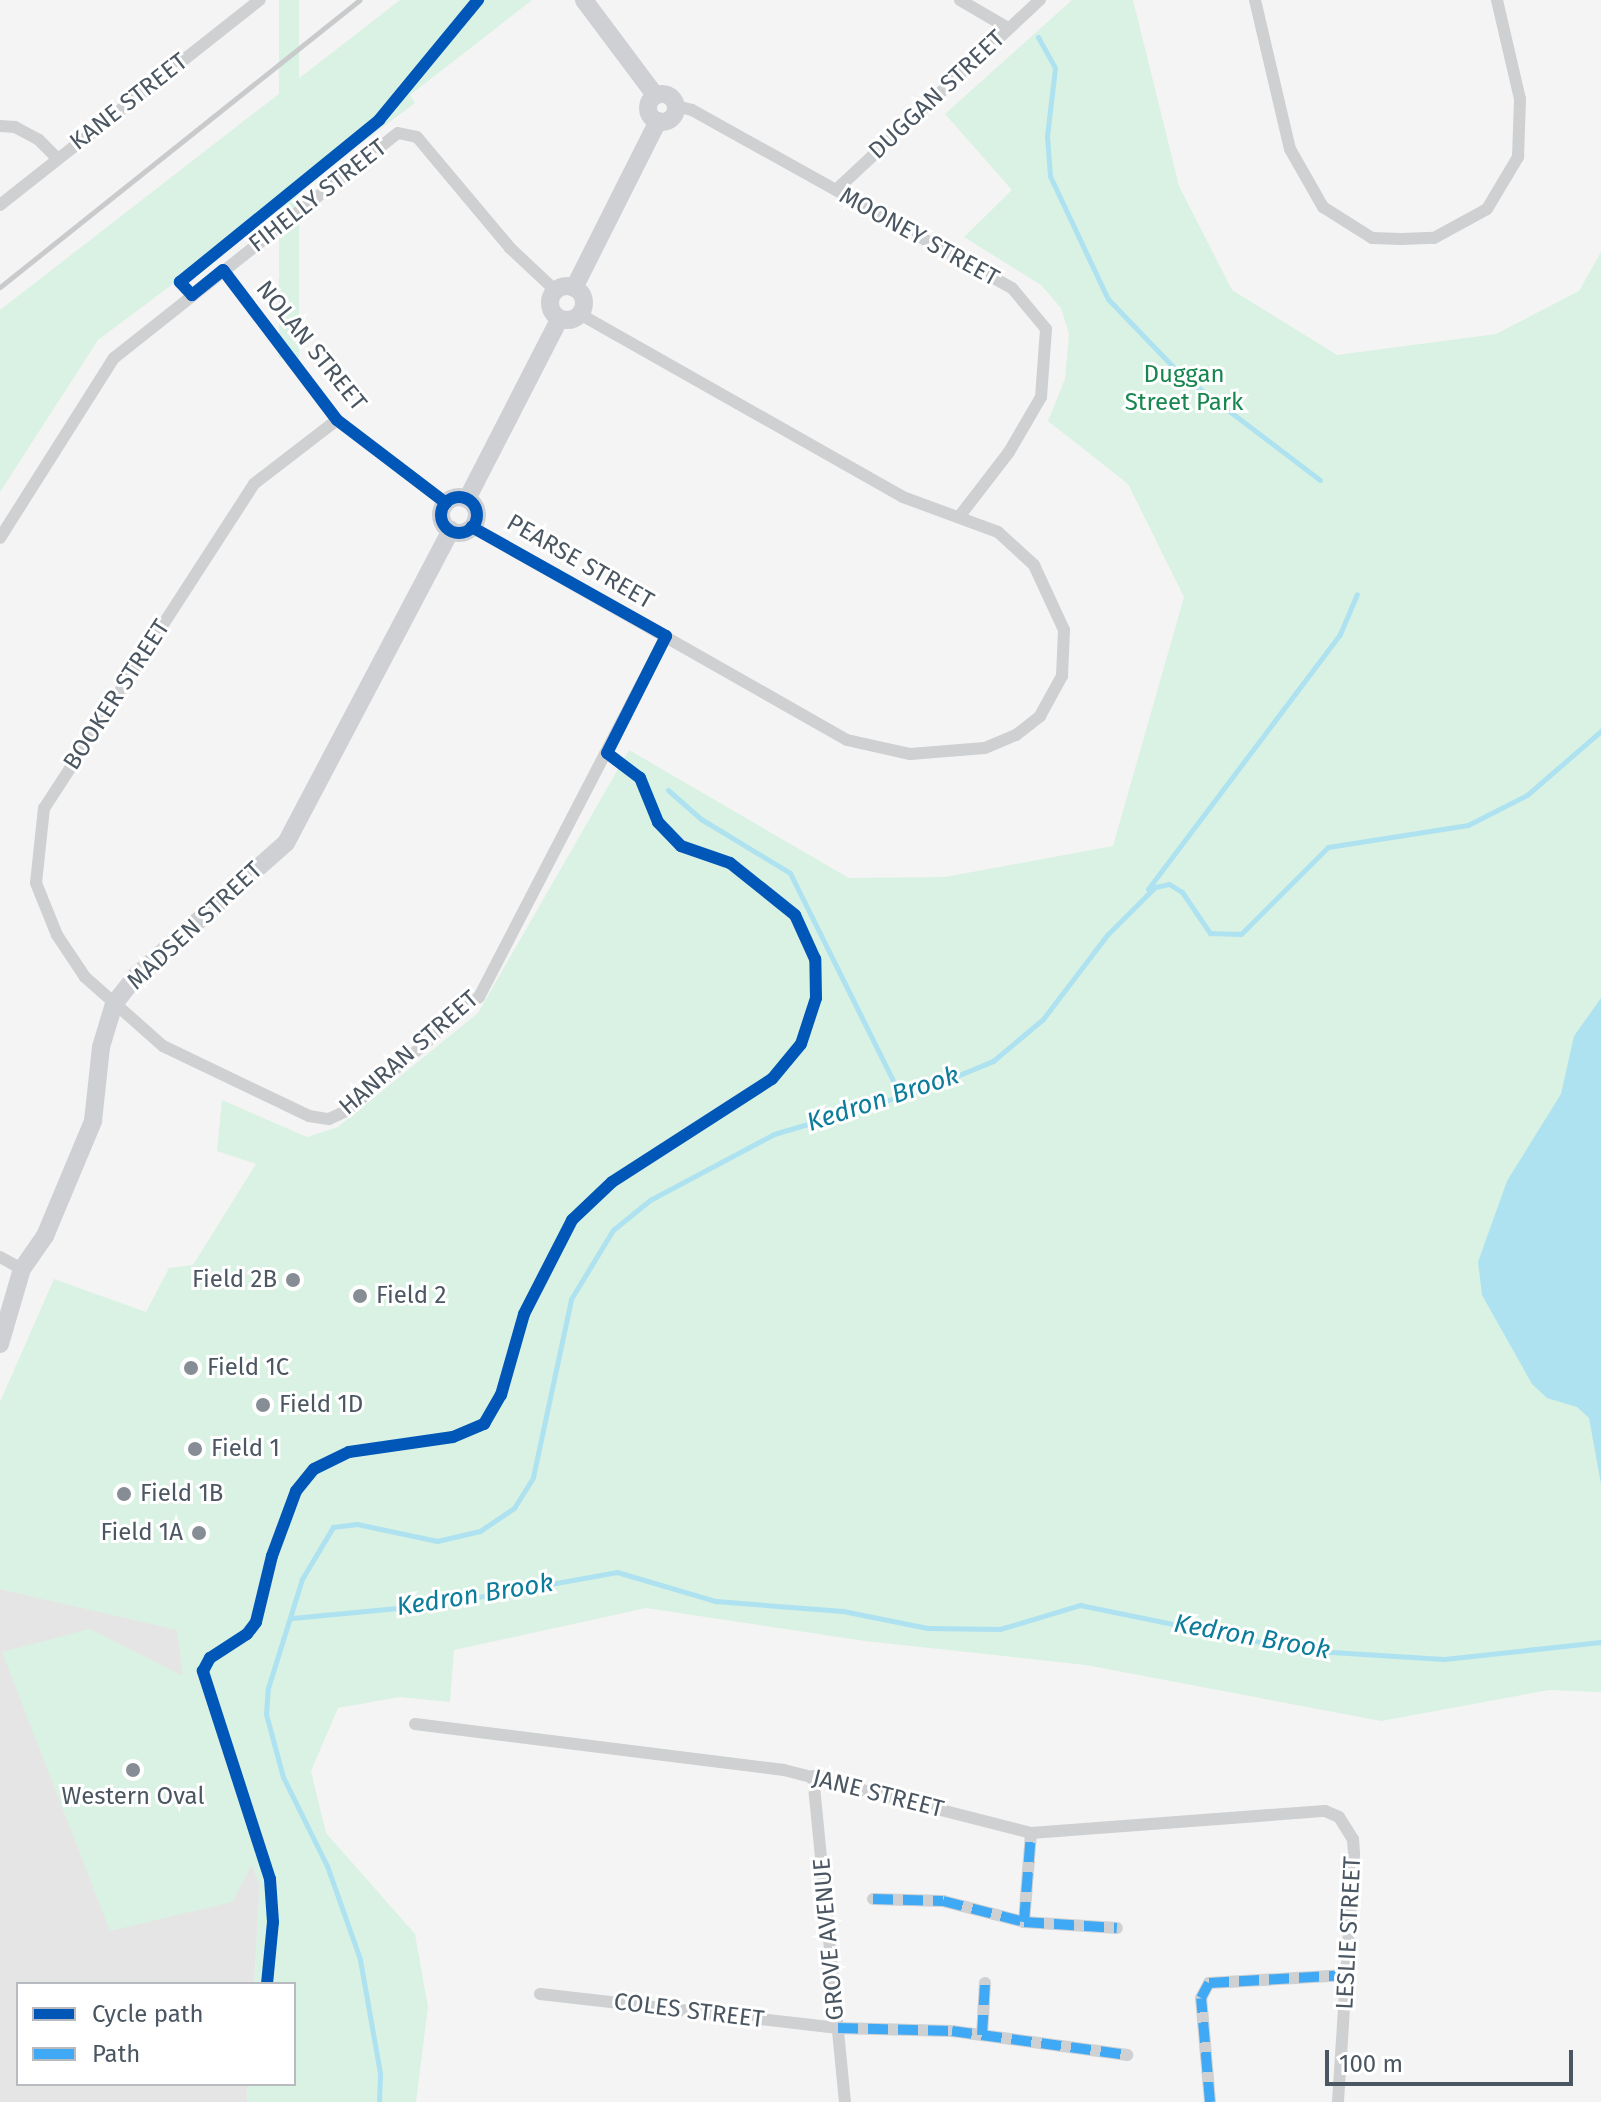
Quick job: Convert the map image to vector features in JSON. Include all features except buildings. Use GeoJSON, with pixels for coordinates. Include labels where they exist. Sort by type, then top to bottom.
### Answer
{"type":"FeatureCollection","features":[{"type":"Feature","properties":{"kind":"street","name":"KANE STREET"},"geometry":{"type":"LineString","coordinates":[[0,205],[260,0]]}},
{"type":"Feature","properties":{"kind":"street"},"geometry":{"type":"LineString","coordinates":[[560,318],[550,303],[565,290],[658,121],[673,117],[676,106],[669,96],[655,95],[584,0]]}},
{"type":"Feature","properties":{"kind":"street"},"geometry":{"type":"LineString","coordinates":[[960,0],[1008,28]]}},
{"type":"Feature","properties":{"kind":"street","name":"DUGGAN STREET"},"geometry":{"type":"LineString","coordinates":[[836,190],[1040,0]]}},
{"type":"Feature","properties":{"kind":"street"},"geometry":{"type":"LineString","coordinates":[[1255,0],[1290,149],[1323,207],[1372,238],[1401,239],[1434,238],[1487,209],[1518,157],[1520,99],[1497,0]]}},
{"type":"Feature","properties":{"kind":"street"},"geometry":{"type":"LineString","coordinates":[[655,95],[648,111],[658,121]]}},
{"type":"Feature","properties":{"kind":"street","name":"MOONEY STREET"},"geometry":{"type":"LineString","coordinates":[[676,106],[692,110],[1012,288],[1046,329],[1041,397],[1009,452],[959,517]]}},
{"type":"Feature","properties":{"kind":"street"},"geometry":{"type":"LineString","coordinates":[[0,126],[15,127],[39,140],[57,158]]}},
{"type":"Feature","properties":{"kind":"street","name":"FIHELLY STREET"},"geometry":{"type":"LineString","coordinates":[[0,538],[114,358],[398,133],[417,137],[510,248],[565,290]]}},
{"type":"Feature","properties":{"kind":"street","name":"NOLAN STREET"},"geometry":{"type":"LineString","coordinates":[[223,270],[337,420],[446,503]]}},
{"type":"Feature","properties":{"kind":"street"},"geometry":{"type":"LineString","coordinates":[[560,318],[579,314],[583,300],[565,290]]}},
{"type":"Feature","properties":{"kind":"street","name":"PEARSE STREET"},"geometry":{"type":"LineString","coordinates":[[472,527],[847,740],[910,754],[985,748],[1016,735],[1040,716],[1062,676],[1064,630],[1034,565],[998,532],[903,497],[579,314]]}},
{"type":"Feature","properties":{"kind":"street"},"geometry":{"type":"LineString","coordinates":[[467,499],[560,318]]}},
{"type":"Feature","properties":{"kind":"street","name":"BOOKER STREET"},"geometry":{"type":"LineString","coordinates":[[114,1004],[69,955],[42,900],[37,853],[44,808],[254,484],[337,420]]}},
{"type":"Feature","properties":{"kind":"street"},"geometry":{"type":"LineString","coordinates":[[467,499],[477,512],[472,527],[465,532],[451,530],[442,520],[446,503],[467,499]]}},
{"type":"Feature","properties":{"kind":"street","name":"MADSEN STREET"},"geometry":{"type":"LineString","coordinates":[[0,1344],[22,1269],[45,1236],[93,1121],[101,1047],[114,1004],[136,976],[286,843],[451,530]]}},
{"type":"Feature","properties":{"kind":"street","name":"HANRAN STREET"},"geometry":{"type":"LineString","coordinates":[[114,1004],[180,1057],[309,1116],[339,1116],[479,997],[666,636]]}},
{"type":"Feature","properties":{"kind":"street"},"geometry":{"type":"LineString","coordinates":[[0,1257],[22,1269]]}},
{"type":"Feature","properties":{"kind":"street","name":"JANE STREET"},"geometry":{"type":"LineString","coordinates":[[415,1724],[813,1776],[1031,1833],[1325,1811],[1339,1817]]}},
{"type":"Feature","properties":{"kind":"street","name":"GROVE AVENUE"},"geometry":{"type":"LineString","coordinates":[[813,1776],[845,2102]]}},
{"type":"Feature","properties":{"kind":"street","name":"LESLIE STREET"},"geometry":{"type":"LineString","coordinates":[[1338,2102],[1354,1854],[1353,1839],[1339,1817]]}},
{"type":"Feature","properties":{"kind":"street"},"geometry":{"type":"LineString","coordinates":[[1024,1922],[1031,1833]]}},
{"type":"Feature","properties":{"kind":"street"},"geometry":{"type":"LineString","coordinates":[[873,1899],[943,1901],[1024,1922],[1117,1928]]}},
{"type":"Feature","properties":{"kind":"street"},"geometry":{"type":"LineString","coordinates":[[1210,2102],[1201,1998],[1209,1983],[1347,1975]]}},
{"type":"Feature","properties":{"kind":"street"},"geometry":{"type":"LineString","coordinates":[[982,2035],[985,1983]]}},
{"type":"Feature","properties":{"kind":"street","name":"COLES STREET"},"geometry":{"type":"LineString","coordinates":[[540,1994],[838,2028],[982,2035],[1127,2055]]}},
{"type":"Feature","properties":{"kind":"shaded area"},"geometry":{"type":"Polygon","coordinates":[[[0,1589],[177,1629],[184,1676],[260,1886],[254,1982],[16,1982],[16,2086],[248,2086],[247,2102],[0,2102],[0,1589]]]}},
{"type":"Feature","properties":{"kind":"green space"},"geometry":{"type":"Polygon","coordinates":[[[279,0],[299,0],[299,358],[279,358],[279,0]]]}},
{"type":"Feature","properties":{"kind":"green space"},"geometry":{"type":"Polygon","coordinates":[[[400,0],[532,0],[410,95],[415,103],[98,340],[0,492],[0,310],[400,0]]]}},
{"type":"Feature","properties":{"kind":"green space","name":"Duggan Street Park"},"geometry":{"type":"Polygon","coordinates":[[[1072,0],[1133,0],[1179,186],[1232,290],[1337,355],[1496,334],[1579,291],[1601,252],[1601,1692],[1549,1690],[1381,1721],[1086,1665],[865,1641],[646,1608],[454,1650],[450,1702],[400,1697],[338,1708],[311,1771],[326,1833],[415,1934],[428,2007],[416,2102],[247,2102],[248,2086],[296,2086],[296,1982],[254,1982],[260,1886],[252,1865],[232,1902],[110,1931],[2,1652],[90,1629],[183,1676],[177,1630],[0,1589],[0,1402],[54,1279],[146,1312],[169,1268],[193,1265],[256,1164],[217,1151],[222,1100],[307,1137],[338,1127],[478,1013],[629,750],[849,878],[945,877],[1113,846],[1184,597],[1128,484],[1048,421],[1065,379],[1069,334],[1061,308],[1041,285],[964,237],[1012,190],[945,114],[1072,0]]]}},
{"type":"Feature","properties":{"kind":"water"},"geometry":{"type":"Polygon","coordinates":[[[1601,998],[1601,1484],[1589,1418],[1577,1407],[1547,1398],[1532,1384],[1482,1295],[1478,1262],[1507,1181],[1561,1094],[1574,1036],[1601,998]]]}},
{"type":"Feature","properties":{"kind":"waterway"},"geometry":{"type":"LineString","coordinates":[[1038,37],[1055,68],[1047,136],[1050,176],[1108,299],[1179,373],[1320,480]]}},
{"type":"Feature","properties":{"kind":"waterway"},"geometry":{"type":"LineString","coordinates":[[1148,889],[1340,634],[1357,594]]}},
{"type":"Feature","properties":{"kind":"waterway","name":"Kedron Brook"},"geometry":{"type":"LineString","coordinates":[[379,2102],[380,2073],[360,1959],[327,1866],[283,1777],[266,1714],[268,1688],[302,1579],[333,1527],[357,1524],[437,1541],[480,1531],[514,1508],[533,1477],[571,1299],[613,1230],[650,1200],[774,1134],[923,1090],[993,1061],[1043,1019],[1107,935],[1155,887],[1169,884],[1182,892],[1210,933],[1241,934],[1328,847],[1468,825],[1527,795],[1601,731]]}},
{"type":"Feature","properties":{"kind":"waterway"},"geometry":{"type":"LineString","coordinates":[[668,790],[701,819],[790,873],[901,1097]]}},
{"type":"Feature","properties":{"kind":"waterway","name":"Kedron Brook"},"geometry":{"type":"LineString","coordinates":[[292,1618],[439,1604],[617,1572],[715,1601],[843,1611],[927,1628],[1000,1629],[1080,1605],[1299,1650],[1444,1659],[1601,1642]]}},
{"type":"Feature","properties":{"kind":"railway"},"geometry":{"type":"LineString","coordinates":[[0,287],[359,0]]}},
{"type":"Feature","properties":{"kind":"marked path"},"geometry":{"type":"LineString","coordinates":[[1024,1922],[1031,1833]]}},
{"type":"Feature","properties":{"kind":"marked path"},"geometry":{"type":"LineString","coordinates":[[873,1899],[943,1901],[1024,1922],[1117,1928]]}},
{"type":"Feature","properties":{"kind":"marked path"},"geometry":{"type":"LineString","coordinates":[[1210,2102],[1201,1998],[1209,1983],[1347,1975]]}},
{"type":"Feature","properties":{"kind":"marked path"},"geometry":{"type":"LineString","coordinates":[[982,2035],[985,1983]]}},
{"type":"Feature","properties":{"kind":"marked path"},"geometry":{"type":"LineString","coordinates":[[838,2028],[952,2031],[1127,2055]]}},
{"type":"Feature","properties":{"kind":"cycle path"},"geometry":{"type":"LineString","coordinates":[[446,503],[337,420],[223,270],[192,295],[180,282],[379,120],[478,0]]}},
{"type":"Feature","properties":{"kind":"cycle path"},"geometry":{"type":"LineString","coordinates":[[459,497],[472,502],[477,515],[472,528],[459,533],[446,528],[441,515],[446,502],[459,497]]}},
{"type":"Feature","properties":{"kind":"cycle path"},"geometry":{"type":"LineString","coordinates":[[267,1982],[273,1922],[270,1879],[203,1671],[210,1658],[247,1634],[256,1622],[272,1556],[296,1491],[314,1469],[349,1452],[453,1437],[484,1424],[501,1395],[524,1314],[572,1220],[612,1182],[772,1079],[801,1044],[816,998],[815,959],[795,915],[730,863],[681,846],[658,822],[640,778],[607,753],[666,636],[472,527]]}},
{"type":"Feature","properties":{"kind":"place","name":"Field 2B"},"geometry":{"type":"Point","coordinates":[293,1280]}},
{"type":"Feature","properties":{"kind":"place","name":"Field 2"},"geometry":{"type":"Point","coordinates":[360,1296]}},
{"type":"Feature","properties":{"kind":"place","name":"Field 1C"},"geometry":{"type":"Point","coordinates":[191,1368]}},
{"type":"Feature","properties":{"kind":"place","name":"Field 1D"},"geometry":{"type":"Point","coordinates":[263,1405]}},
{"type":"Feature","properties":{"kind":"place","name":"Field 1"},"geometry":{"type":"Point","coordinates":[195,1449]}},
{"type":"Feature","properties":{"kind":"place","name":"Field 1B"},"geometry":{"type":"Point","coordinates":[124,1494]}},
{"type":"Feature","properties":{"kind":"place","name":"Field 1A"},"geometry":{"type":"Point","coordinates":[199,1533]}},
{"type":"Feature","properties":{"kind":"place","name":"Western Oval"},"geometry":{"type":"Point","coordinates":[133,1770]}}]}
